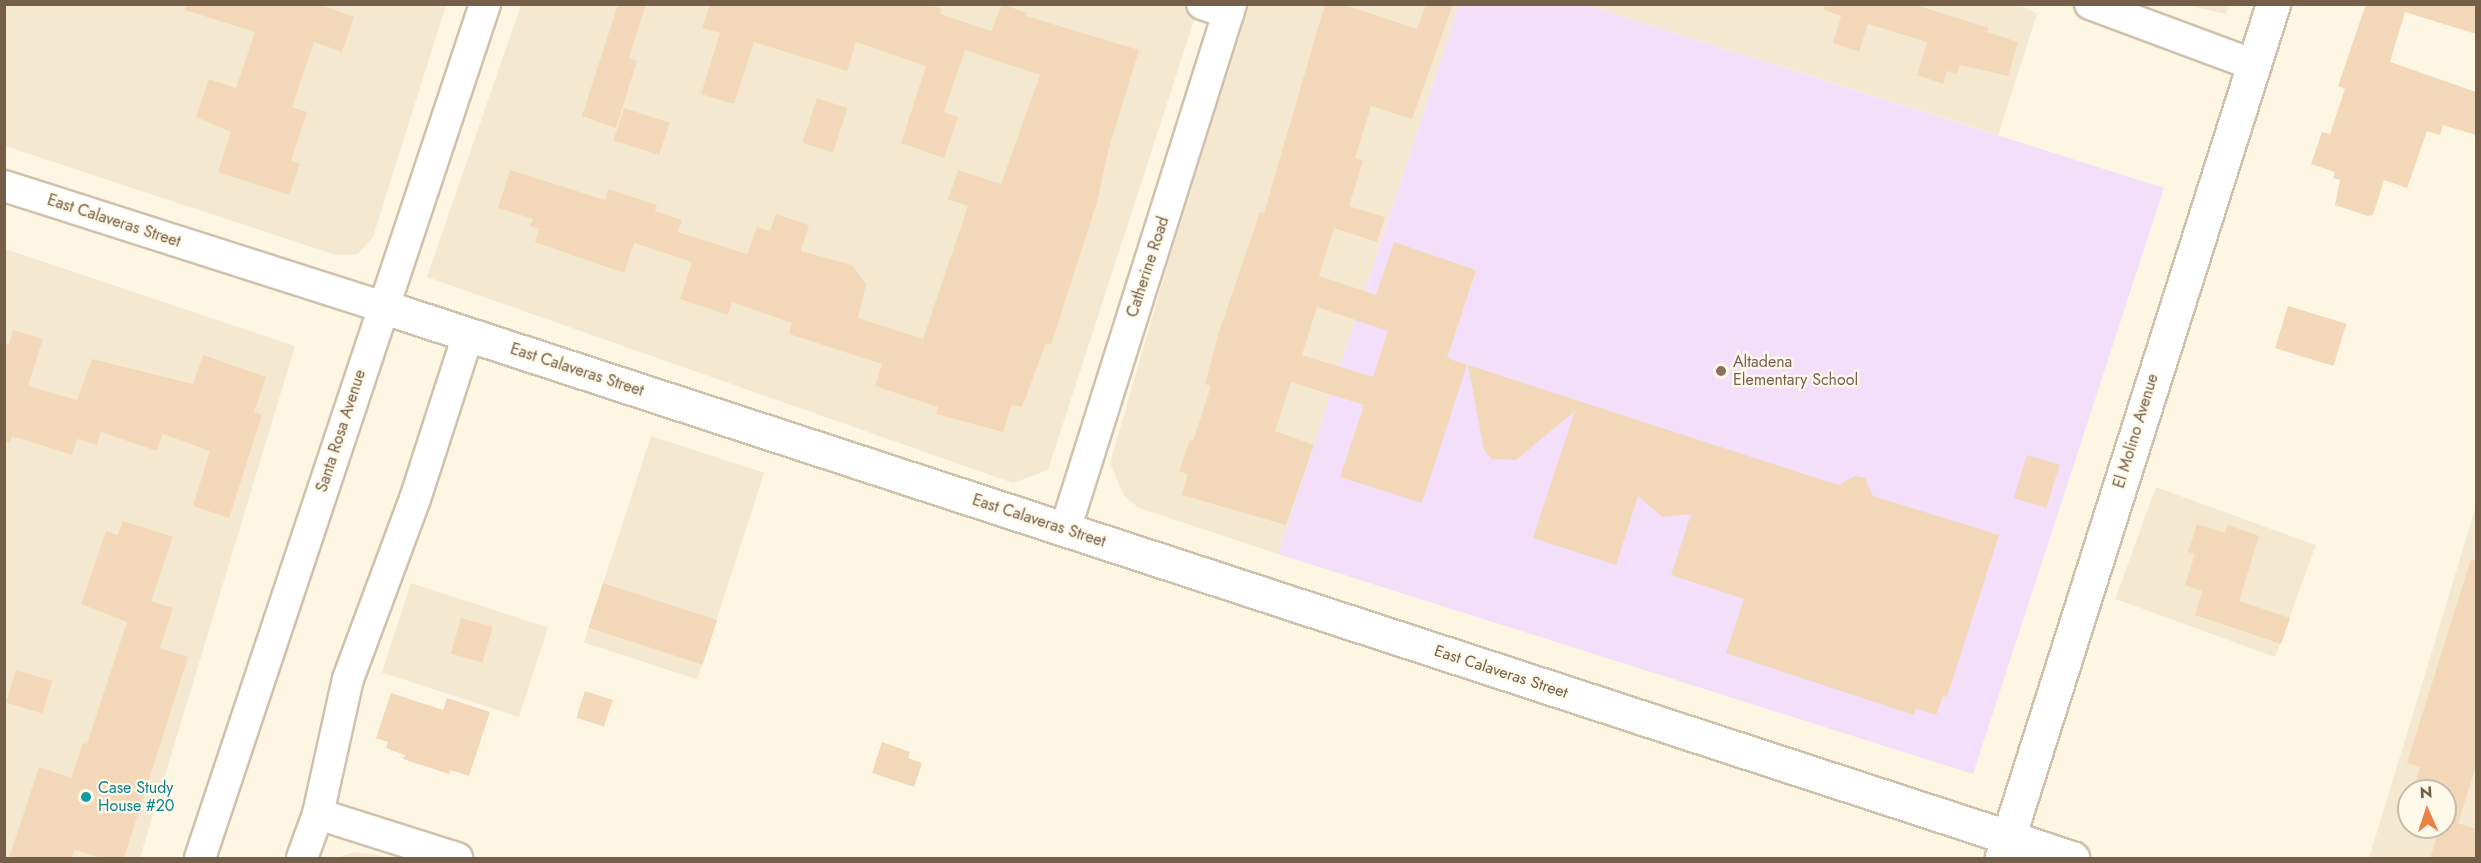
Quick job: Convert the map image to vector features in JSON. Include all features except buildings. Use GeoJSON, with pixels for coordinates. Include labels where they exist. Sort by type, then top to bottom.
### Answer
{"type":"FeatureCollection","features":[{"type":"Feature","properties":{"kind":"street","name":"Santa Rosa Avenue"},"geometry":{"type":"LineString","coordinates":[[200,858],[485,4]]}},
{"type":"Feature","properties":{"kind":"street"},"geometry":{"type":"LineString","coordinates":[[2090,4],[2251,64]]}},
{"type":"Feature","properties":{"kind":"street","name":"El Molino Avenue"},"geometry":{"type":"LineString","coordinates":[[2005,848],[2251,64],[2273,4]]}},
{"type":"Feature","properties":{"kind":"street","name":"Catherine Road"},"geometry":{"type":"LineString","coordinates":[[1065,530],[1220,7]]}},
{"type":"Feature","properties":{"kind":"street","name":"East Calaveras Street"},"geometry":{"type":"LineString","coordinates":[[4,186],[384,307],[1065,530],[2005,848],[2072,858]]}},
{"type":"Feature","properties":{"kind":"street"},"geometry":{"type":"LineString","coordinates":[[302,858],[318,814],[348,679],[415,499],[468,335]]}},
{"type":"Feature","properties":{"kind":"street"},"geometry":{"type":"LineString","coordinates":[[318,814],[457,858]]}},
{"type":"Feature","properties":{"kind":"shaded area"},"geometry":{"type":"Polygon","coordinates":[[[2018,4],[2037,14],[1998,135],[1586,5],[2018,4]]]}},
{"type":"Feature","properties":{"kind":"shaded area"},"geometry":{"type":"Polygon","coordinates":[[[5,5],[446,5],[373,237],[358,254],[336,255],[5,146],[5,5]]]}},
{"type":"Feature","properties":{"kind":"shaded area"},"geometry":{"type":"Polygon","coordinates":[[[521,5],[1199,5],[1048,470],[1013,483],[427,277],[521,5]]]}},
{"type":"Feature","properties":{"kind":"shaded area"},"geometry":{"type":"Polygon","coordinates":[[[1243,5],[1459,5],[1278,554],[1139,508],[1124,496],[1110,463],[1243,5]]]}},
{"type":"Feature","properties":{"kind":"shaded area","name":"Altadena Elementary School"},"geometry":{"type":"Polygon","coordinates":[[[1459,5],[1586,5],[2164,188],[1973,774],[1278,554],[1459,5]]]}},
{"type":"Feature","properties":{"kind":"shaded area"},"geometry":{"type":"Polygon","coordinates":[[[2186,5],[2229,5],[2226,14],[2186,5]]]}},
{"type":"Feature","properties":{"kind":"shaded area"},"geometry":{"type":"Polygon","coordinates":[[[5,249],[295,346],[140,858],[5,858],[5,249]]]}},
{"type":"Feature","properties":{"kind":"shaded area"},"geometry":{"type":"Polygon","coordinates":[[[651,436],[764,473],[697,679],[584,642],[651,436]]]}},
{"type":"Feature","properties":{"kind":"shaded area"},"geometry":{"type":"Polygon","coordinates":[[[2156,487],[2316,545],[2275,657],[2115,599],[2156,487]]]}},
{"type":"Feature","properties":{"kind":"shaded area"},"geometry":{"type":"Polygon","coordinates":[[[2476,506],[2476,858],[2369,858],[2476,506]]]}},
{"type":"Feature","properties":{"kind":"shaded area"},"geometry":{"type":"Polygon","coordinates":[[[411,583],[548,627],[519,717],[382,672],[411,583]]]}},
{"type":"Feature","properties":{"kind":"shaded area"},"geometry":{"type":"Polygon","coordinates":[[[354,852],[378,855],[392,858],[337,858],[354,852]]]}},
{"type":"Feature","properties":{"kind":"place","name":"Altadena Elementary School"},"geometry":{"type":"Point","coordinates":[1721,371]}},
{"type":"Feature","properties":{"kind":"place","name":"Case Study House #20"},"geometry":{"type":"Point","coordinates":[86,797]}}]}
